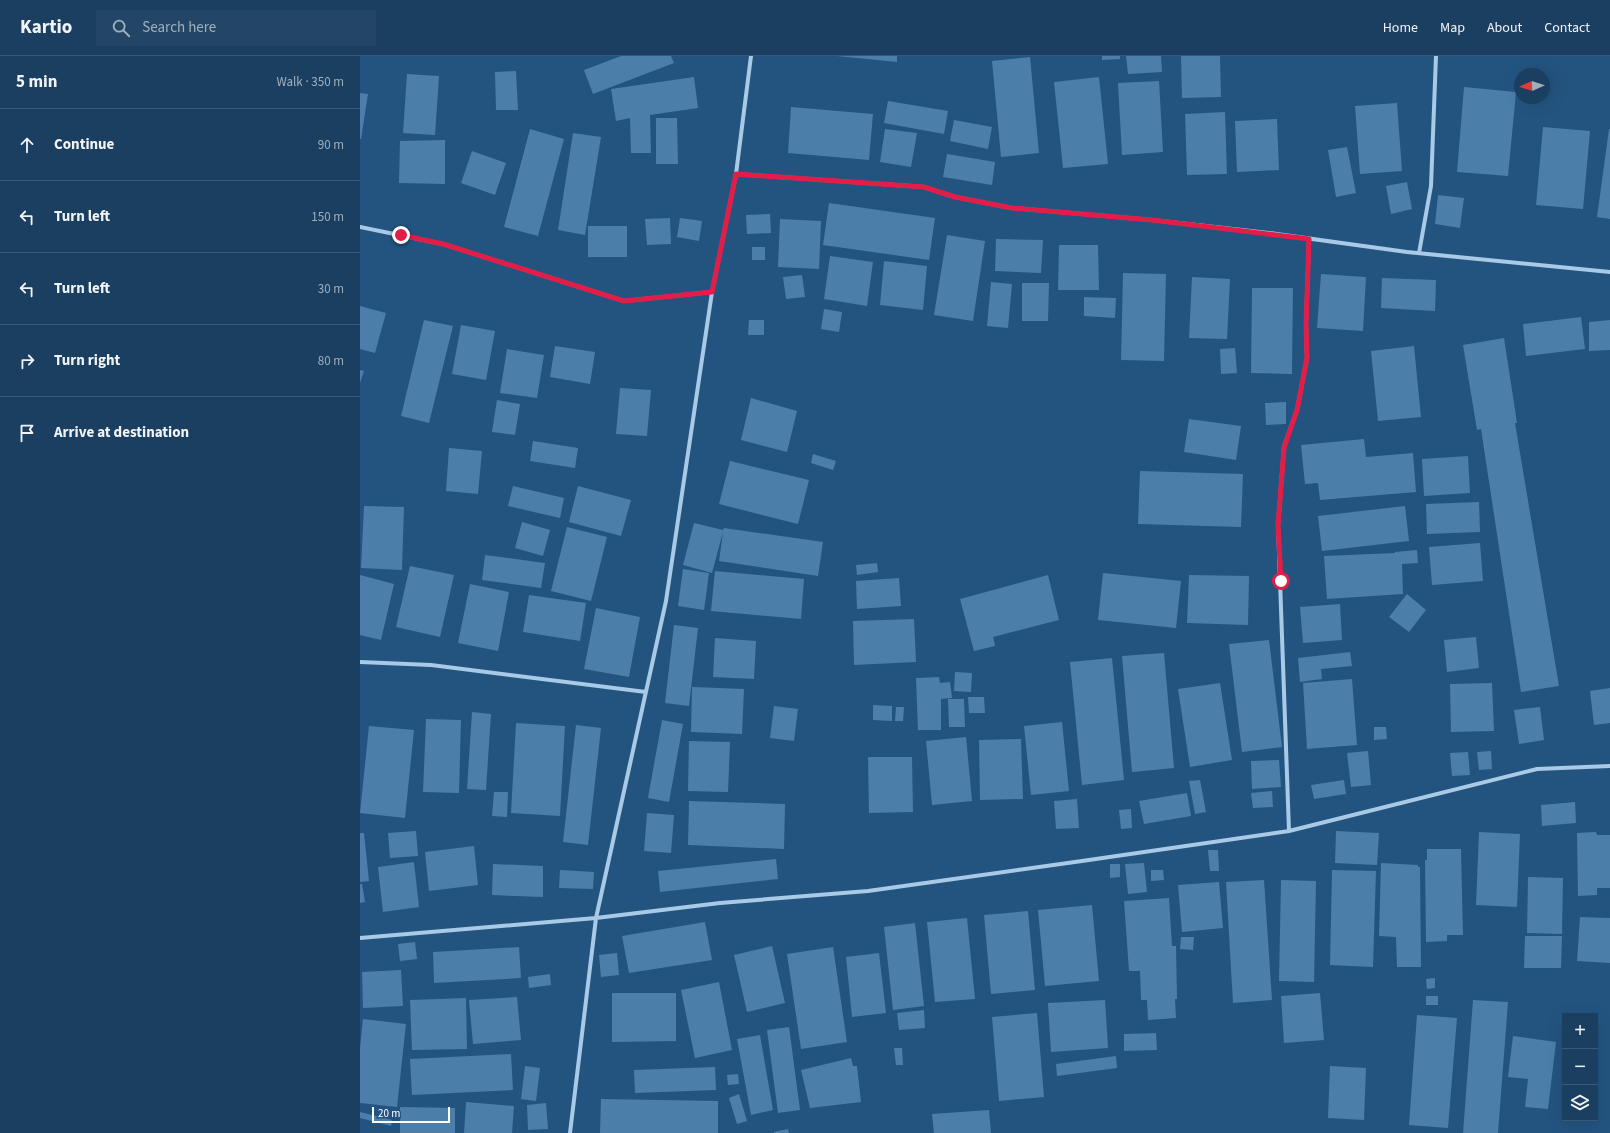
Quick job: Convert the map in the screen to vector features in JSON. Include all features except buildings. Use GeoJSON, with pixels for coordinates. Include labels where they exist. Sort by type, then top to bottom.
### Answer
{"type":"FeatureCollection","features":[{"type":"Feature","properties":{"kind":"street"},"geometry":{"type":"LineString","coordinates":[[570,1133],[596,918],[666,600],[712,292],[736,174],[751,56]]}},
{"type":"Feature","properties":{"kind":"street"},"geometry":{"type":"LineString","coordinates":[[1419,253],[1431,186],[1436,56]]}},
{"type":"Feature","properties":{"kind":"street"},"geometry":{"type":"LineString","coordinates":[[736,174],[924,187],[955,197],[1012,208],[1152,220],[1419,253],[1610,272]]}},
{"type":"Feature","properties":{"kind":"street"},"geometry":{"type":"LineString","coordinates":[[360,227],[443,244],[624,301],[712,292]]}},
{"type":"Feature","properties":{"kind":"street"},"geometry":{"type":"LineString","coordinates":[[1289,831],[1278,525],[1284,448],[1297,410],[1307,358],[1306,325],[1309,239]]}},
{"type":"Feature","properties":{"kind":"street"},"geometry":{"type":"LineString","coordinates":[[360,662],[431,665],[646,692]]}},
{"type":"Feature","properties":{"kind":"street"},"geometry":{"type":"LineString","coordinates":[[360,938],[596,918],[720,903],[868,891],[1289,831],[1537,769],[1610,766]]}},
{"type":"Feature","properties":{"kind":"route"},"geometry":{"type":"LineString","coordinates":[[401,235],[443,244],[624,301],[712,292],[736,174],[924,187],[955,197],[1012,208],[1152,220],[1309,239],[1306,325],[1307,358],[1297,410],[1284,448],[1278,525],[1281,581]]}}]}
